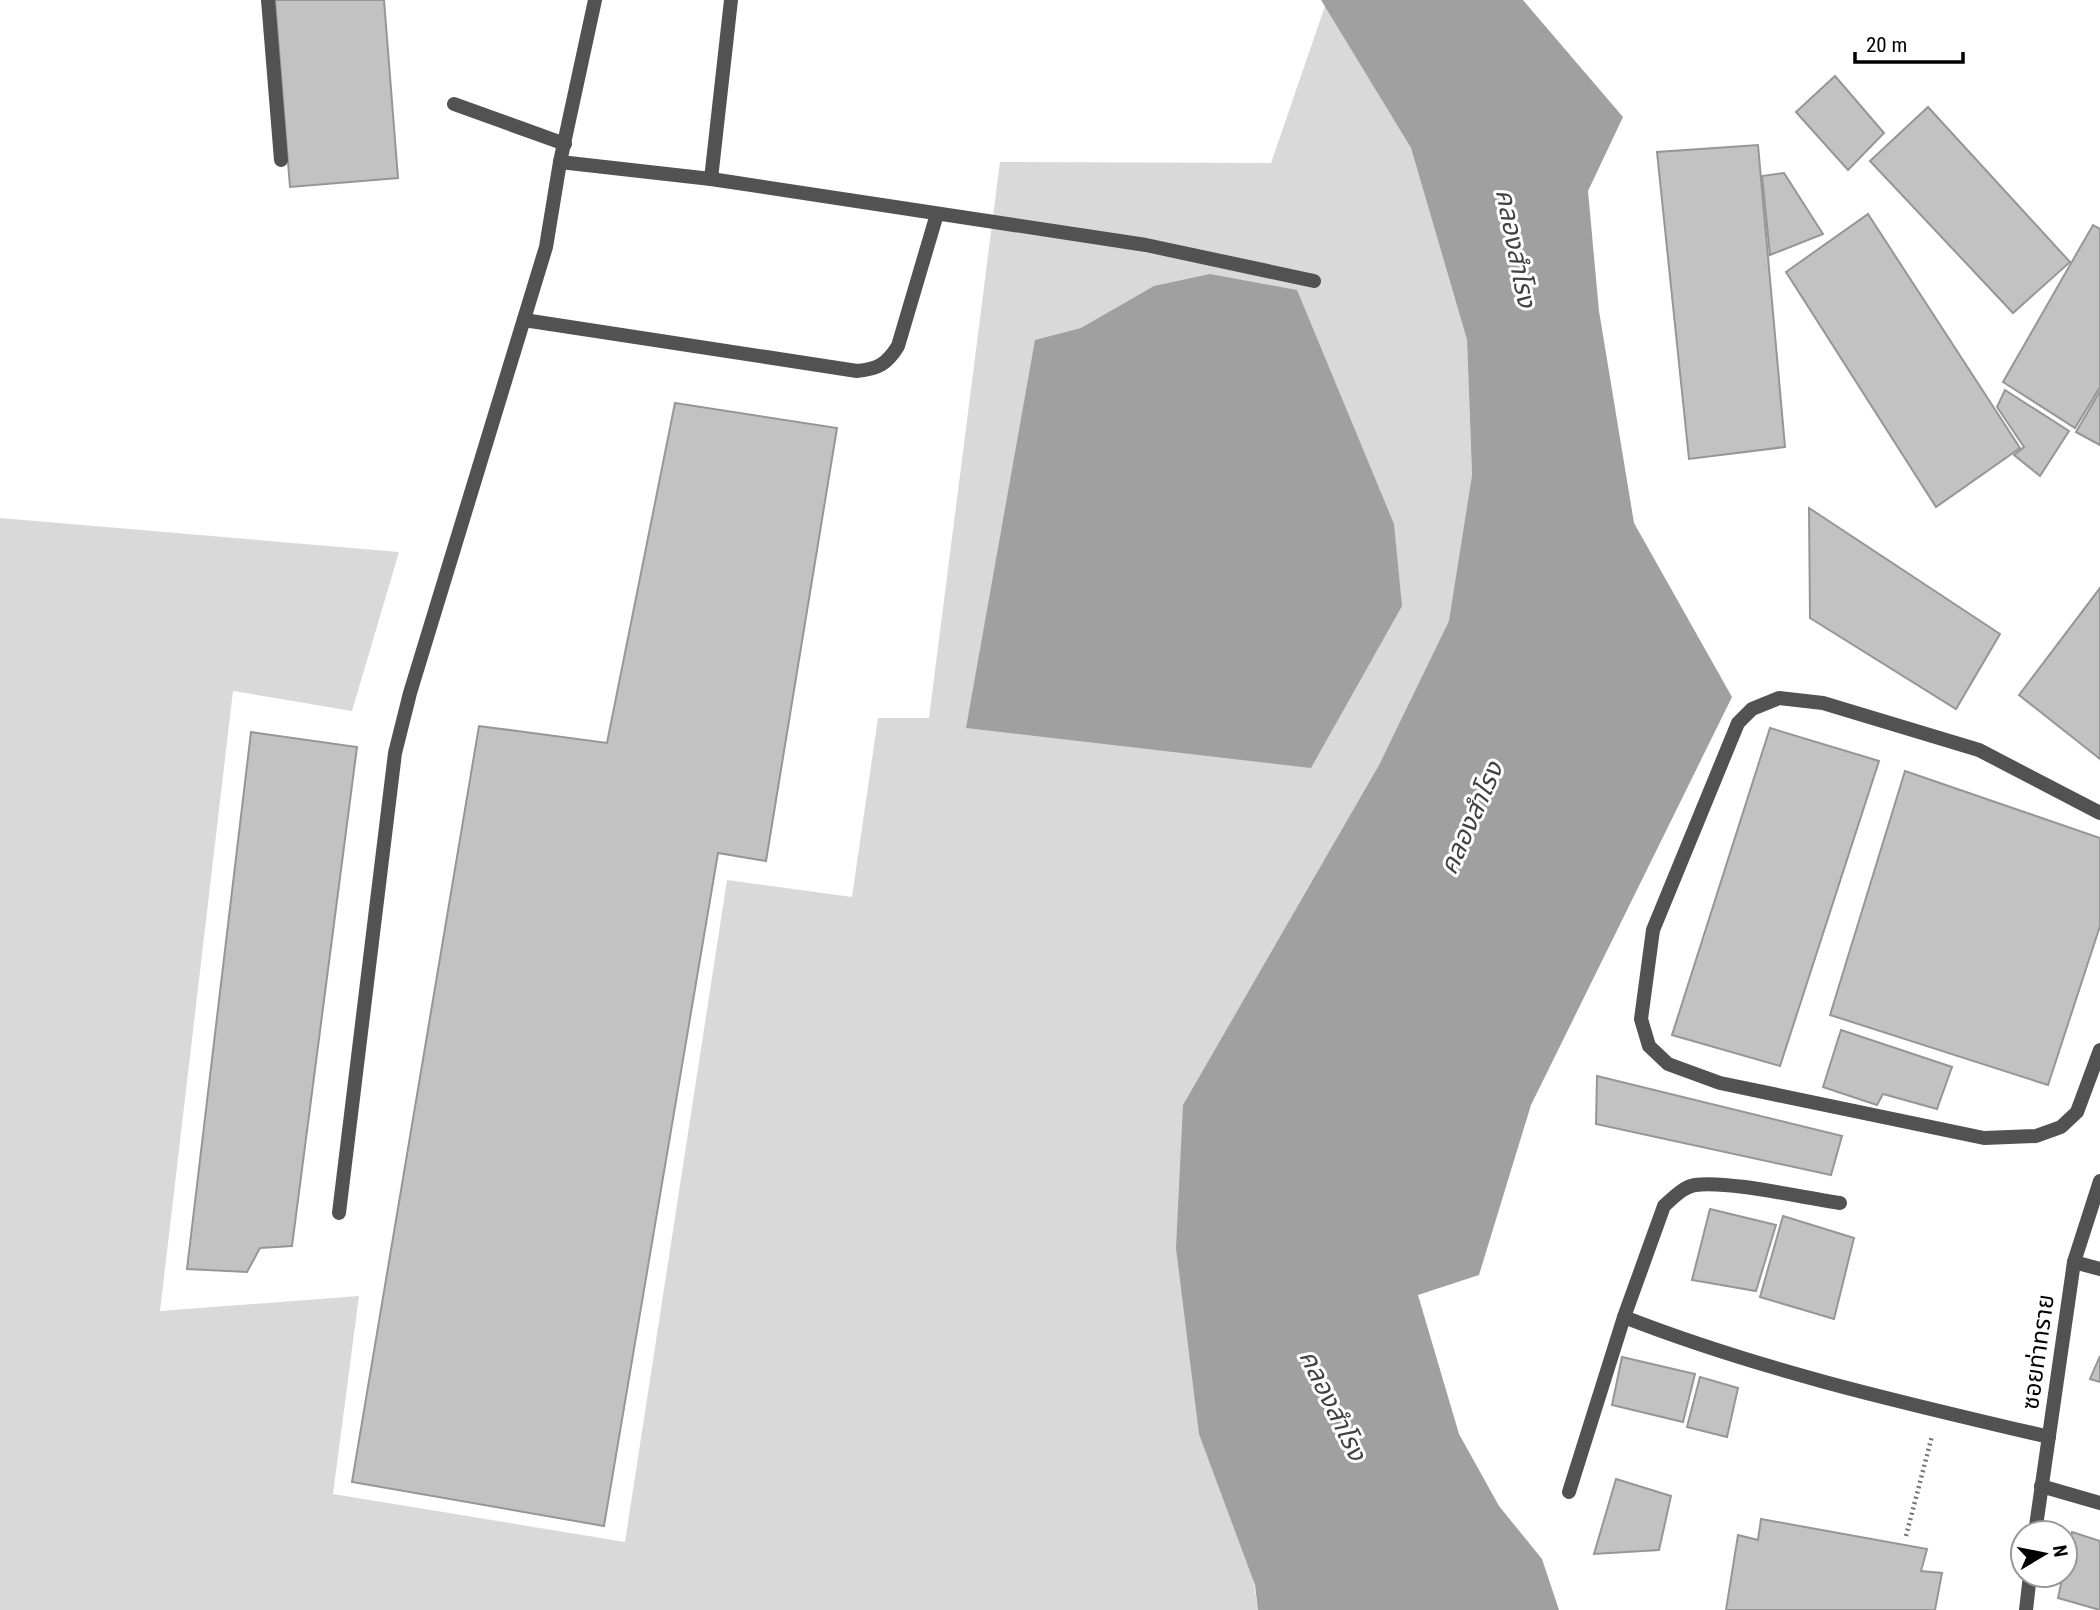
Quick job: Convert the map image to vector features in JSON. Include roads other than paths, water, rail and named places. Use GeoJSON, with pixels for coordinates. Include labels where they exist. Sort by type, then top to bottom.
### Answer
{"type":"FeatureCollection","features":[{"type":"Feature","properties":{"kind":"street"},"geometry":{"type":"LineString","coordinates":[[268,0],[281,160]]}},
{"type":"Feature","properties":{"kind":"street"},"geometry":{"type":"LineString","coordinates":[[339,1213],[394,753],[546,247],[560,162],[595,0]]}},
{"type":"Feature","properties":{"kind":"street"},"geometry":{"type":"LineString","coordinates":[[710,178],[731,0]]}},
{"type":"Feature","properties":{"kind":"street"},"geometry":{"type":"LineString","coordinates":[[454,104],[565,144]]}},
{"type":"Feature","properties":{"kind":"street"},"geometry":{"type":"LineString","coordinates":[[560,162],[710,178],[1146,245],[1314,281]]}},
{"type":"Feature","properties":{"kind":"street"},"geometry":{"type":"LineString","coordinates":[[524,320],[857,371],[876,369],[889,361],[898,346],[937,214]]}},
{"type":"Feature","properties":{"kind":"street"},"geometry":{"type":"LineString","coordinates":[[2100,813],[1979,750],[1823,703],[1779,698],[1752,709],[1738,723],[1653,930],[1641,1019],[1649,1046],[1668,1064],[1720,1083],[1984,1138],[2036,1136],[2061,1127],[2077,1112],[2100,1050]]}},
{"type":"Feature","properties":{"kind":"street","name":"ซอยท่าทราย"},"geometry":{"type":"LineString","coordinates":[[2037,1519],[2074,1262],[2100,1181]]}},
{"type":"Feature","properties":{"kind":"street"},"geometry":{"type":"LineString","coordinates":[[1569,1492],[1624,1317],[1664,1206],[1678,1193],[1694,1185],[1717,1185],[1840,1203]]}},
{"type":"Feature","properties":{"kind":"street"},"geometry":{"type":"LineString","coordinates":[[2074,1262],[2100,1269]]}},
{"type":"Feature","properties":{"kind":"street"},"geometry":{"type":"LineString","coordinates":[[1624,1317],[1696,1345],[1833,1387],[2049,1437]]}},
{"type":"Feature","properties":{"kind":"street"},"geometry":{"type":"LineString","coordinates":[[2041,1486],[2100,1503]]}},
{"type":"Feature","properties":{"kind":"street"},"geometry":{"type":"LineString","coordinates":[[2026,1610],[2028,1589]]}},
{"type":"Feature","properties":{"kind":"water","name":"คลองสำโรง"},"geometry":{"type":"Polygon","coordinates":[[[1321,0],[1523,0],[1623,117],[1588,191],[1599,311],[1634,523],[1732,697],[1531,1105],[1479,1275],[1418,1295],[1459,1434],[1499,1506],[1542,1559],[1559,1610],[1258,1610],[1255,1585],[1199,1434],[1176,1248],[1183,1105],[1379,765],[1449,621],[1472,475],[1467,340],[1411,148],[1321,0]]]}},
{"type":"Feature","properties":{"kind":"water"},"geometry":{"type":"Polygon","coordinates":[[[1210,274],[1297,290],[1394,524],[1402,606],[1311,768],[966,728],[1035,340],[1081,328],[1154,286],[1210,274]]]}}]}
